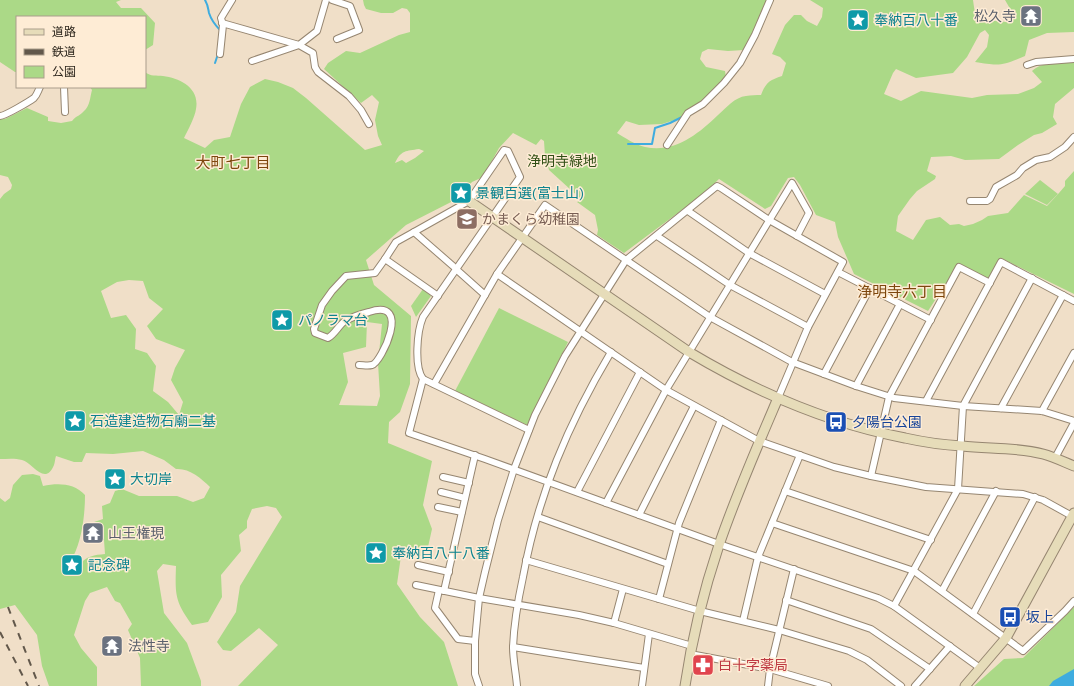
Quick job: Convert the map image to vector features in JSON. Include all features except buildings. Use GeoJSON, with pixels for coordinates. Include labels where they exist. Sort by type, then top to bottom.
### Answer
{"type":"FeatureCollection","features":[{"type":"Feature","properties":{"kind":"street"},"geometry":{"type":"LineString","coordinates":[[220,54],[223,25],[221,18],[232,0]]}},
{"type":"Feature","properties":{"kind":"street"},"geometry":{"type":"LineString","coordinates":[[252,61],[299,45],[317,31],[326,0]]}},
{"type":"Feature","properties":{"kind":"street"},"geometry":{"type":"LineString","coordinates":[[332,0],[350,6],[359,30],[337,39]]}},
{"type":"Feature","properties":{"kind":"street"},"geometry":{"type":"LineString","coordinates":[[668,145],[688,113],[703,104],[724,83],[740,63],[752,41],[770,0]]}},
{"type":"Feature","properties":{"kind":"street"},"geometry":{"type":"LineString","coordinates":[[222,23],[299,45],[313,53],[315,66],[318,72],[349,96],[370,124]]}},
{"type":"Feature","properties":{"kind":"street"},"geometry":{"type":"LineString","coordinates":[[1027,65],[1036,62],[1074,58]]}},
{"type":"Feature","properties":{"kind":"street"},"geometry":{"type":"LineString","coordinates":[[0,116],[4,116],[33,99],[39,88]]}},
{"type":"Feature","properties":{"kind":"street"},"geometry":{"type":"LineString","coordinates":[[64,88],[65,112]]}},
{"type":"Feature","properties":{"kind":"street"},"geometry":{"type":"LineString","coordinates":[[970,201],[987,201],[990,199],[996,187],[1017,175],[1023,168],[1036,160],[1050,157],[1065,147],[1074,137]]}},
{"type":"Feature","properties":{"kind":"street"},"geometry":{"type":"LineString","coordinates":[[359,364],[372,365],[377,362],[391,330],[391,316],[387,311],[382,309],[373,311],[345,321],[328,338],[315,333],[314,329],[322,304],[346,276],[375,272],[396,242],[469,201],[504,150],[508,151],[520,177],[423,317],[420,324],[417,359],[419,374],[423,379],[529,430]]}},
{"type":"Feature","properties":{"kind":"street"},"geometry":{"type":"LineString","coordinates":[[606,503],[666,390],[792,183],[809,213],[796,236]]}},
{"type":"Feature","properties":{"kind":"street"},"geometry":{"type":"LineString","coordinates":[[479,686],[476,674],[475,641],[479,598],[485,572],[498,520],[514,469],[529,430],[551,382],[580,331],[626,260],[717,186],[769,220],[843,262],[808,327],[792,362],[759,441],[719,544],[700,611],[685,686]]}},
{"type":"Feature","properties":{"kind":"street"},"geometry":{"type":"LineString","coordinates":[[469,201],[689,352],[741,382],[826,417],[881,433],[961,446],[1029,451],[1055,458],[1074,466]]}},
{"type":"Feature","properties":{"kind":"street"},"geometry":{"type":"LineString","coordinates":[[434,384],[497,274],[545,205],[710,317],[792,362],[889,397],[963,406],[1042,411],[1074,422],[1055,458]]}},
{"type":"Feature","properties":{"kind":"street"},"geometry":{"type":"LineString","coordinates":[[688,211],[749,253],[825,294]]}},
{"type":"Feature","properties":{"kind":"street"},"geometry":{"type":"LineString","coordinates":[[414,232],[485,295]]}},
{"type":"Feature","properties":{"kind":"street"},"geometry":{"type":"LineString","coordinates":[[657,236],[730,285],[808,327]]}},
{"type":"Feature","properties":{"kind":"street"},"geometry":{"type":"LineString","coordinates":[[385,259],[438,296]]}},
{"type":"Feature","properties":{"kind":"street"},"geometry":{"type":"LineString","coordinates":[[926,401],[1001,262],[1074,301]]}},
{"type":"Feature","properties":{"kind":"street"},"geometry":{"type":"LineString","coordinates":[[871,476],[889,397],[959,267],[990,283]]}},
{"type":"Feature","properties":{"kind":"street"},"geometry":{"type":"LineString","coordinates":[[838,272],[931,320]]}},
{"type":"Feature","properties":{"kind":"street"},"geometry":{"type":"LineString","coordinates":[[497,274],[666,390],[759,441],[834,467],[871,476],[926,487],[1023,494],[1035,497],[1073,514],[1006,638],[965,686]]}},
{"type":"Feature","properties":{"kind":"street"},"geometry":{"type":"LineString","coordinates":[[894,606],[958,489],[963,406],[1032,278]]}},
{"type":"Feature","properties":{"kind":"street"},"geometry":{"type":"LineString","coordinates":[[824,374],[870,288]]}},
{"type":"Feature","properties":{"kind":"street"},"geometry":{"type":"LineString","coordinates":[[1001,408],[1063,295]]}},
{"type":"Feature","properties":{"kind":"street"},"geometry":{"type":"LineString","coordinates":[[856,386],[900,304]]}},
{"type":"Feature","properties":{"kind":"street"},"geometry":{"type":"LineString","coordinates":[[517,686],[513,647],[518,605],[526,560],[538,517],[548,482],[575,416],[611,352]]}},
{"type":"Feature","properties":{"kind":"street"},"geometry":{"type":"LineString","coordinates":[[1042,411],[1074,352]]}},
{"type":"Feature","properties":{"kind":"street"},"geometry":{"type":"LineString","coordinates":[[577,492],[640,372]]}},
{"type":"Feature","properties":{"kind":"street"},"geometry":{"type":"LineString","coordinates":[[423,379],[409,433],[475,455],[719,544],[858,591],[894,606],[980,668]]}},
{"type":"Feature","properties":{"kind":"street"},"geometry":{"type":"LineString","coordinates":[[639,515],[694,406]]}},
{"type":"Feature","properties":{"kind":"street"},"geometry":{"type":"LineString","coordinates":[[659,599],[677,529],[721,420]]}},
{"type":"Feature","properties":{"kind":"street"},"geometry":{"type":"LineString","coordinates":[[475,455],[449,572],[435,608],[458,638],[475,641]]}},
{"type":"Feature","properties":{"kind":"street"},"geometry":{"type":"LineString","coordinates":[[743,621],[758,557],[800,455]]}},
{"type":"Feature","properties":{"kind":"street"},"geometry":{"type":"LineString","coordinates":[[443,477],[469,484]]}},
{"type":"Feature","properties":{"kind":"street"},"geometry":{"type":"LineString","coordinates":[[785,491],[931,540]]}},
{"type":"Feature","properties":{"kind":"street"},"geometry":{"type":"LineString","coordinates":[[942,591],[996,491]]}},
{"type":"Feature","properties":{"kind":"street"},"geometry":{"type":"LineString","coordinates":[[441,492],[465,498]]}},
{"type":"Feature","properties":{"kind":"street"},"geometry":{"type":"LineString","coordinates":[[973,614],[1035,497]]}},
{"type":"Feature","properties":{"kind":"street"},"geometry":{"type":"LineString","coordinates":[[438,506],[462,512]]}},
{"type":"Feature","properties":{"kind":"street"},"geometry":{"type":"LineString","coordinates":[[538,517],[668,564]]}},
{"type":"Feature","properties":{"kind":"street"},"geometry":{"type":"LineString","coordinates":[[772,523],[914,571],[1023,651],[1074,601]]}},
{"type":"Feature","properties":{"kind":"street"},"geometry":{"type":"LineString","coordinates":[[526,560],[700,611],[779,630],[856,654],[901,686]]}},
{"type":"Feature","properties":{"kind":"street"},"geometry":{"type":"LineString","coordinates":[[418,565],[449,572]]}},
{"type":"Feature","properties":{"kind":"street"},"geometry":{"type":"LineString","coordinates":[[768,686],[770,669],[794,569]]}},
{"type":"Feature","properties":{"kind":"street"},"geometry":{"type":"LineString","coordinates":[[416,585],[479,598],[579,615],[614,623],[649,634],[691,650],[770,669],[806,683],[828,686]]}},
{"type":"Feature","properties":{"kind":"street"},"geometry":{"type":"LineString","coordinates":[[614,623],[623,589]]}},
{"type":"Feature","properties":{"kind":"street"},"geometry":{"type":"LineString","coordinates":[[786,600],[871,629],[930,669]]}},
{"type":"Feature","properties":{"kind":"street"},"geometry":{"type":"LineString","coordinates":[[642,686],[649,634]]}},
{"type":"Feature","properties":{"kind":"street"},"geometry":{"type":"LineString","coordinates":[[915,686],[950,646]]}},
{"type":"Feature","properties":{"kind":"street"},"geometry":{"type":"LineString","coordinates":[[513,647],[644,668]]}},
{"type":"Feature","properties":{"kind":"green space"},"geometry":{"type":"Polygon","coordinates":[[[0,0],[121,0],[116,2],[121,8],[141,8],[155,23],[153,45],[146,49],[146,16],[16,16],[16,72],[0,62],[0,0]]]}},
{"type":"Feature","properties":{"kind":"green space","name":"浄明寺緑地"},"geometry":{"type":"Polygon","coordinates":[[[363,0],[774,0],[761,25],[744,50],[728,51],[708,49],[702,52],[700,59],[706,67],[725,71],[726,78],[715,94],[684,117],[662,124],[639,125],[626,121],[617,133],[638,145],[656,148],[676,145],[685,141],[702,129],[738,98],[750,95],[761,95],[769,82],[782,76],[786,63],[780,57],[772,54],[785,25],[794,15],[801,15],[807,21],[817,26],[822,17],[823,8],[810,0],[973,0],[975,14],[986,20],[1006,22],[1012,17],[1012,12],[1005,0],[1074,0],[1074,32],[1047,33],[1029,40],[1025,56],[1011,62],[990,64],[975,62],[987,47],[989,35],[985,30],[980,33],[967,57],[953,73],[916,78],[896,69],[884,94],[901,101],[921,91],[972,98],[987,95],[1018,94],[1034,88],[1042,82],[1032,71],[1036,68],[1046,64],[1074,61],[1074,88],[1055,104],[1053,117],[1057,124],[1042,133],[1034,135],[999,159],[965,160],[951,156],[931,157],[927,171],[936,176],[935,179],[917,191],[910,199],[898,216],[896,231],[913,240],[926,220],[940,217],[950,225],[959,224],[964,226],[973,224],[988,216],[1008,213],[1024,195],[1047,206],[1065,186],[1065,181],[1074,171],[1074,294],[1001,258],[987,279],[958,265],[928,311],[854,274],[838,237],[835,222],[816,215],[794,177],[788,178],[771,206],[765,209],[719,179],[702,195],[624,253],[597,235],[598,230],[595,215],[577,202],[582,200],[549,170],[545,156],[544,141],[541,139],[536,145],[513,133],[499,148],[483,177],[472,182],[457,199],[406,225],[366,260],[374,285],[411,316],[410,384],[400,412],[389,422],[388,443],[432,461],[423,505],[432,529],[426,556],[401,556],[397,584],[420,617],[444,642],[458,686],[238,686],[278,645],[259,628],[231,651],[223,650],[217,642],[236,612],[240,586],[282,517],[276,508],[267,506],[252,509],[247,521],[247,528],[239,535],[241,551],[221,575],[222,597],[208,622],[192,625],[182,610],[176,591],[176,566],[163,564],[157,571],[164,613],[187,643],[201,681],[201,686],[141,686],[140,658],[128,630],[132,624],[120,603],[115,601],[107,587],[90,593],[85,601],[74,635],[81,648],[97,667],[97,686],[49,686],[42,666],[37,635],[15,605],[0,609],[0,498],[5,502],[10,498],[13,485],[22,475],[33,474],[40,476],[43,486],[60,484],[71,486],[81,491],[85,495],[84,519],[79,543],[73,557],[80,564],[91,556],[105,554],[104,540],[89,533],[86,529],[94,522],[103,519],[102,506],[110,503],[115,491],[122,489],[139,496],[177,496],[193,502],[204,498],[210,487],[199,477],[190,472],[176,469],[164,460],[143,451],[113,454],[86,453],[82,462],[74,462],[56,456],[54,465],[47,474],[38,472],[22,460],[0,459],[0,199],[11,189],[12,185],[8,177],[0,175],[0,119],[5,119],[27,108],[48,117],[48,121],[61,123],[72,121],[83,113],[88,107],[92,90],[91,88],[146,88],[146,73],[176,79],[187,85],[192,90],[195,95],[196,109],[193,120],[184,138],[205,148],[214,140],[230,137],[241,104],[250,87],[265,79],[293,88],[365,150],[382,145],[378,136],[375,120],[379,102],[372,95],[361,103],[324,69],[328,63],[346,51],[360,53],[399,35],[410,32],[410,13],[407,9],[402,8],[393,13],[381,13],[366,9],[363,0]],[[419,149],[404,152],[399,156],[395,163],[402,160],[406,163],[424,151],[419,149]],[[129,280],[117,282],[101,291],[111,318],[126,315],[136,329],[135,349],[147,353],[156,366],[153,391],[168,402],[179,415],[183,402],[171,380],[175,368],[185,350],[156,339],[147,326],[163,309],[149,298],[143,281],[129,280]],[[367,322],[366,347],[343,353],[348,382],[339,405],[377,406],[380,396],[378,363],[382,324],[367,322]]]}},
{"type":"Feature","properties":{"kind":"green space"},"geometry":{"type":"Polygon","coordinates":[[[1040,180],[1058,194],[1047,205],[1025,194],[1040,180]]]}},
{"type":"Feature","properties":{"kind":"green space"},"geometry":{"type":"Polygon","coordinates":[[[423,289],[431,296],[416,317],[411,306],[423,289]]]}},
{"type":"Feature","properties":{"kind":"green space"},"geometry":{"type":"Polygon","coordinates":[[[499,308],[568,342],[527,425],[455,391],[499,308]]]}},
{"type":"Feature","properties":{"kind":"green space"},"geometry":{"type":"Polygon","coordinates":[[[1074,607],[1074,686],[974,686],[1004,659],[1023,658],[1074,607]]]}},
{"type":"Feature","properties":{"kind":"water"},"geometry":{"type":"Polygon","coordinates":[[[1074,669],[1074,686],[1049,686],[1053,681],[1074,669]]]}},
{"type":"Feature","properties":{"kind":"waterway"},"geometry":{"type":"LineString","coordinates":[[205,0],[211,18],[220,30]]}},
{"type":"Feature","properties":{"kind":"waterway"},"geometry":{"type":"LineString","coordinates":[[215,63],[218,54]]}},
{"type":"Feature","properties":{"kind":"waterway"},"geometry":{"type":"LineString","coordinates":[[628,144],[652,144],[655,128],[682,117]]}},
{"type":"Feature","properties":{"kind":"railway"},"geometry":{"type":"LineString","coordinates":[[8,607],[39,686]]}},
{"type":"Feature","properties":{"kind":"railway"},"geometry":{"type":"LineString","coordinates":[[0,632],[28,686]]}},
{"type":"Feature","properties":{"kind":"place","name":"松久寺"},"geometry":{"type":"Point","coordinates":[1031,16]}},
{"type":"Feature","properties":{"kind":"place","name":"奉納百八十番"},"geometry":{"type":"Point","coordinates":[858,20]}},
{"type":"Feature","properties":{"kind":"place","name":"景観百選(富士山)"},"geometry":{"type":"Point","coordinates":[461,193]}},
{"type":"Feature","properties":{"kind":"place","name":"かまくら幼稚園"},"geometry":{"type":"Point","coordinates":[467,219]}},
{"type":"Feature","properties":{"kind":"place","name":"パノラマ台"},"geometry":{"type":"Point","coordinates":[282,320]}},
{"type":"Feature","properties":{"kind":"place","name":"石造建造物石廟二基"},"geometry":{"type":"Point","coordinates":[75,421]}},
{"type":"Feature","properties":{"kind":"place","name":"夕陽台公園"},"geometry":{"type":"Point","coordinates":[836,422]}},
{"type":"Feature","properties":{"kind":"place","name":"大切岸"},"geometry":{"type":"Point","coordinates":[115,479]}},
{"type":"Feature","properties":{"kind":"place","name":"山王権現"},"geometry":{"type":"Point","coordinates":[93,533]}},
{"type":"Feature","properties":{"kind":"place","name":"奉納百八十八番"},"geometry":{"type":"Point","coordinates":[376,553]}},
{"type":"Feature","properties":{"kind":"place","name":"記念碑"},"geometry":{"type":"Point","coordinates":[72,565]}},
{"type":"Feature","properties":{"kind":"place","name":"坂上"},"geometry":{"type":"Point","coordinates":[1010,617]}},
{"type":"Feature","properties":{"kind":"place","name":"法性寺"},"geometry":{"type":"Point","coordinates":[112,646]}},
{"type":"Feature","properties":{"kind":"place","name":"白十字薬局"},"geometry":{"type":"Point","coordinates":[703,665]}},
{"type":"Feature","properties":{"kind":"district","name":"大町七丁目"},"geometry":{"type":"Point","coordinates":[233,163]}},
{"type":"Feature","properties":{"kind":"district","name":"浄明寺六丁目"},"geometry":{"type":"Point","coordinates":[902,292]}}]}
